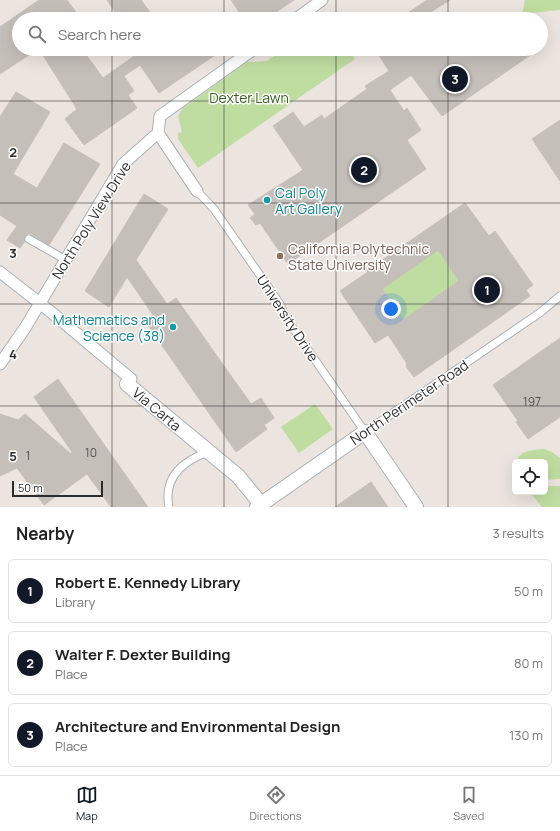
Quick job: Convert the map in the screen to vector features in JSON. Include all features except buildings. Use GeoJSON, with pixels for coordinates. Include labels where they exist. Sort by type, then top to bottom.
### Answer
{"type":"FeatureCollection","features":[{"type":"Feature","properties":{"kind":"street"},"geometry":{"type":"LineString","coordinates":[[306,12],[322,0]]}},
{"type":"Feature","properties":{"kind":"street"},"geometry":{"type":"LineString","coordinates":[[158,132],[160,116],[244,56]]}},
{"type":"Feature","properties":{"kind":"street","name":"University Drive"},"geometry":{"type":"LineString","coordinates":[[158,132],[196,191]]}},
{"type":"Feature","properties":{"kind":"street","name":"North Poly View Drive"},"geometry":{"type":"LineString","coordinates":[[0,364],[66,260],[123,164],[158,132]]}},
{"type":"Feature","properties":{"kind":"street","name":"Via Carta"},"geometry":{"type":"LineString","coordinates":[[0,272],[131,379],[127,384],[238,476],[260,506]]}},
{"type":"Feature","properties":{"kind":"street","name":"University Drive"},"geometry":{"type":"LineString","coordinates":[[365,432],[416,507]]}},
{"type":"Feature","properties":{"kind":"street","name":"North Perimeter Road"},"geometry":{"type":"LineString","coordinates":[[260,506],[365,432]]}},
{"type":"Feature","properties":{"kind":"lane","name":"University Drive"},"geometry":{"type":"LineString","coordinates":[[196,191],[214,209],[280,304],[286,318],[365,432]]}},
{"type":"Feature","properties":{"kind":"lane"},"geometry":{"type":"LineString","coordinates":[[29,239],[66,260]]}},
{"type":"Feature","properties":{"kind":"lane","name":"North Perimeter Road"},"geometry":{"type":"LineString","coordinates":[[365,432],[535,316],[560,296]]}},
{"type":"Feature","properties":{"kind":"lane"},"geometry":{"type":"LineString","coordinates":[[169,507],[167,494],[170,481],[182,465],[193,458],[208,452]]}},
{"type":"Feature","properties":{"kind":"green space"},"geometry":{"type":"Polygon","coordinates":[[[525,0],[560,0],[560,10],[522,12],[525,0]]]}},
{"type":"Feature","properties":{"kind":"green space","name":"Dexter Lawn"},"geometry":{"type":"Polygon","coordinates":[[[274,56],[353,56],[355,59],[198,168],[178,139],[178,133],[182,132],[178,116],[183,108],[247,62],[267,61],[274,56]]]}},
{"type":"Feature","properties":{"kind":"green space"},"geometry":{"type":"Polygon","coordinates":[[[438,250],[459,281],[403,320],[382,289],[438,250]]]}},
{"type":"Feature","properties":{"kind":"green space"},"geometry":{"type":"Polygon","coordinates":[[[315,404],[333,429],[299,453],[281,427],[315,404]]]}},
{"type":"Feature","properties":{"kind":"green space"},"geometry":{"type":"Polygon","coordinates":[[[544,449],[552,452],[560,458],[560,479],[548,480],[548,459],[518,459],[524,453],[531,450],[544,449]]]}},
{"type":"Feature","properties":{"kind":"green space"},"geometry":{"type":"Polygon","coordinates":[[[548,486],[560,486],[560,507],[542,507],[532,495],[548,495],[548,486]]]}},
{"type":"Feature","properties":{"kind":"place","name":"Architecture and Environmental Design"},"geometry":{"type":"Point","coordinates":[455,79]}},
{"type":"Feature","properties":{"kind":"place","name":"Walter F. Dexter Building"},"geometry":{"type":"Point","coordinates":[364,170]}},
{"type":"Feature","properties":{"kind":"place","name":"Cal Poly Art Gallery"},"geometry":{"type":"Point","coordinates":[267,200]}},
{"type":"Feature","properties":{"kind":"place","name":"California Polytechnic State University"},"geometry":{"type":"Point","coordinates":[280,256]}},
{"type":"Feature","properties":{"kind":"place","name":"Robert E. Kennedy Library"},"geometry":{"type":"Point","coordinates":[487,290]}},
{"type":"Feature","properties":{"kind":"place","name":"Mathematics and Science (38)"},"geometry":{"type":"Point","coordinates":[173,327]}}]}
